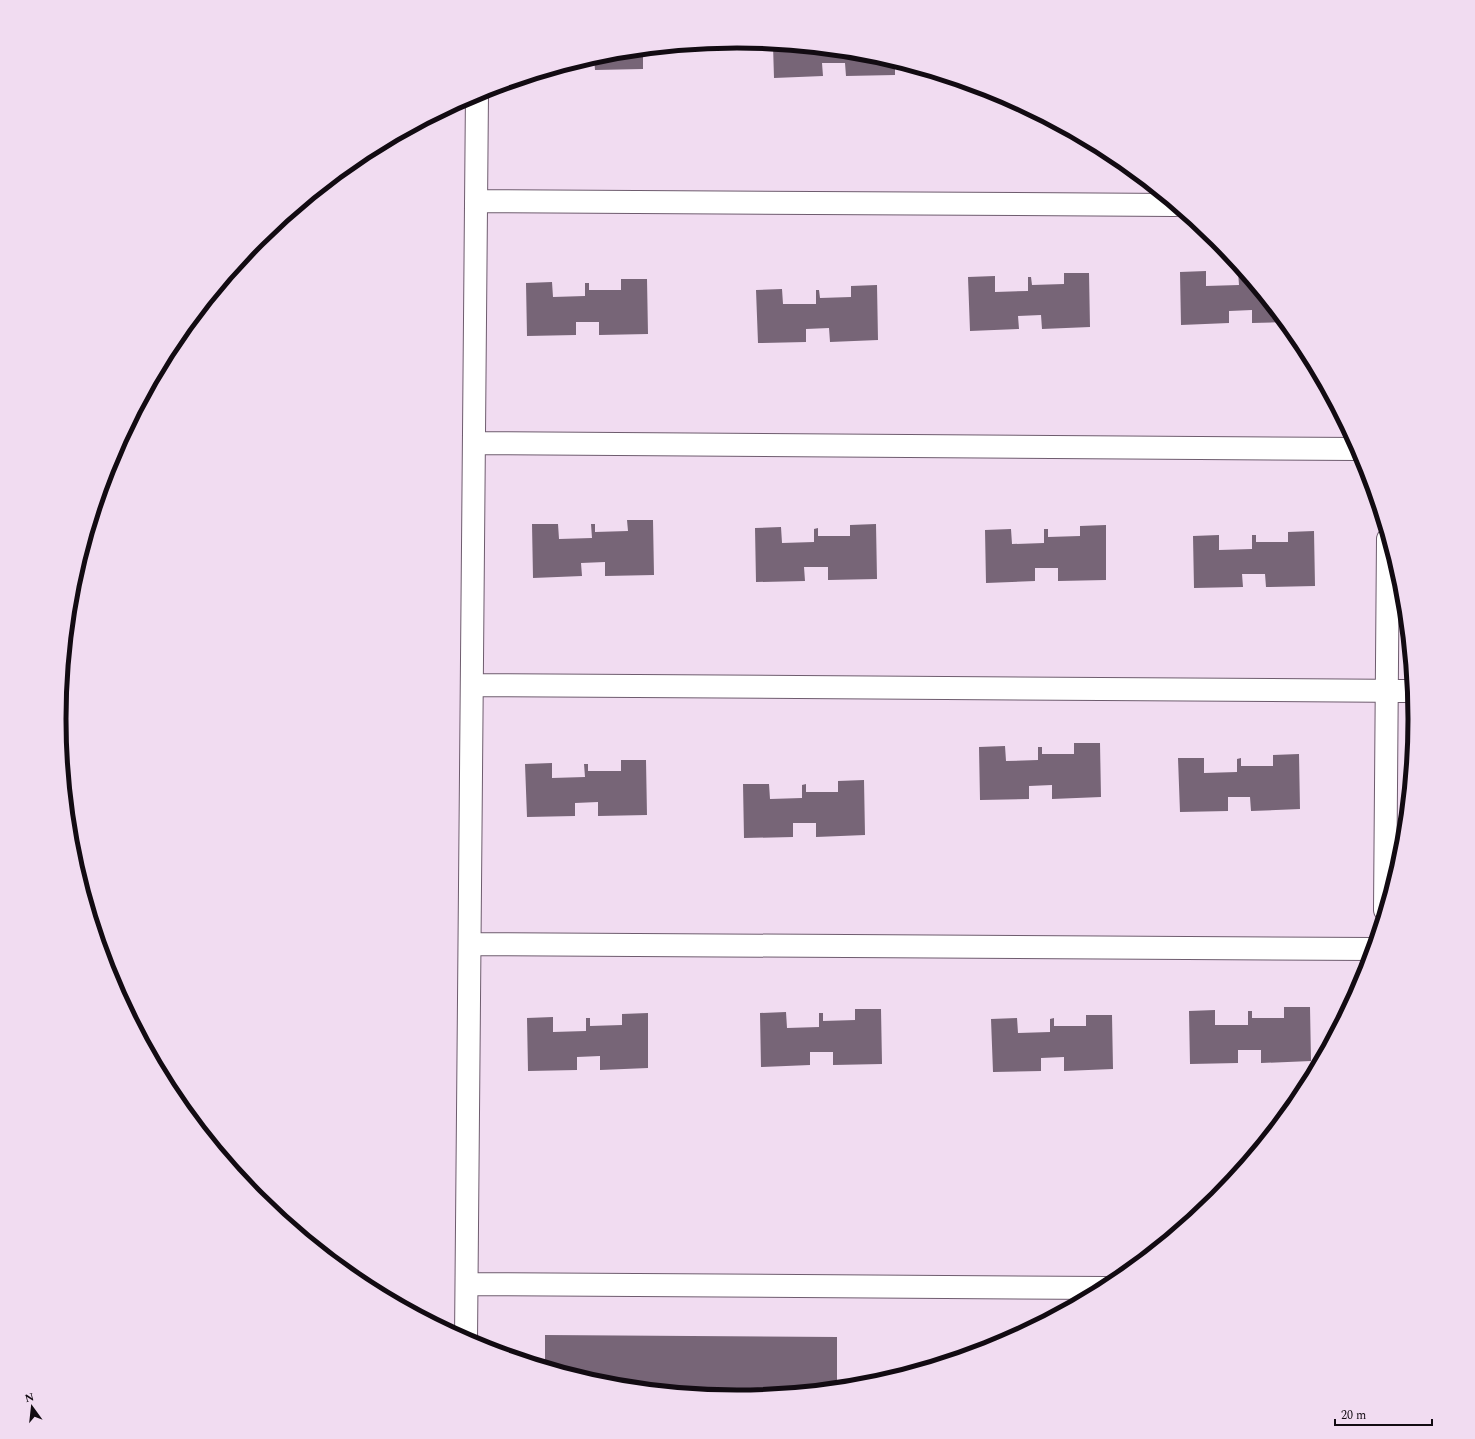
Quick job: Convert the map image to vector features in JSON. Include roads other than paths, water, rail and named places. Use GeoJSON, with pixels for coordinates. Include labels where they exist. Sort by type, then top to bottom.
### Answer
{"type":"FeatureCollection","features":[{"type":"Feature","properties":{"kind":"street"},"geometry":{"type":"LineString","coordinates":[[466,1333],[477,101]]}},
{"type":"Feature","properties":{"kind":"street"},"geometry":{"type":"LineString","coordinates":[[476,201],[1168,205]]}},
{"type":"Feature","properties":{"kind":"street"},"geometry":{"type":"LineString","coordinates":[[474,443],[1352,449]]}},
{"type":"Feature","properties":{"kind":"street"},"geometry":{"type":"LineString","coordinates":[[1385,896],[1388,554]]}},
{"type":"Feature","properties":{"kind":"street"},"geometry":{"type":"LineString","coordinates":[[472,685],[1408,691]]}},
{"type":"Feature","properties":{"kind":"street"},"geometry":{"type":"LineString","coordinates":[[470,944],[1368,949]]}},
{"type":"Feature","properties":{"kind":"street"},"geometry":{"type":"LineString","coordinates":[[467,1284],[1095,1288]]}}]}
